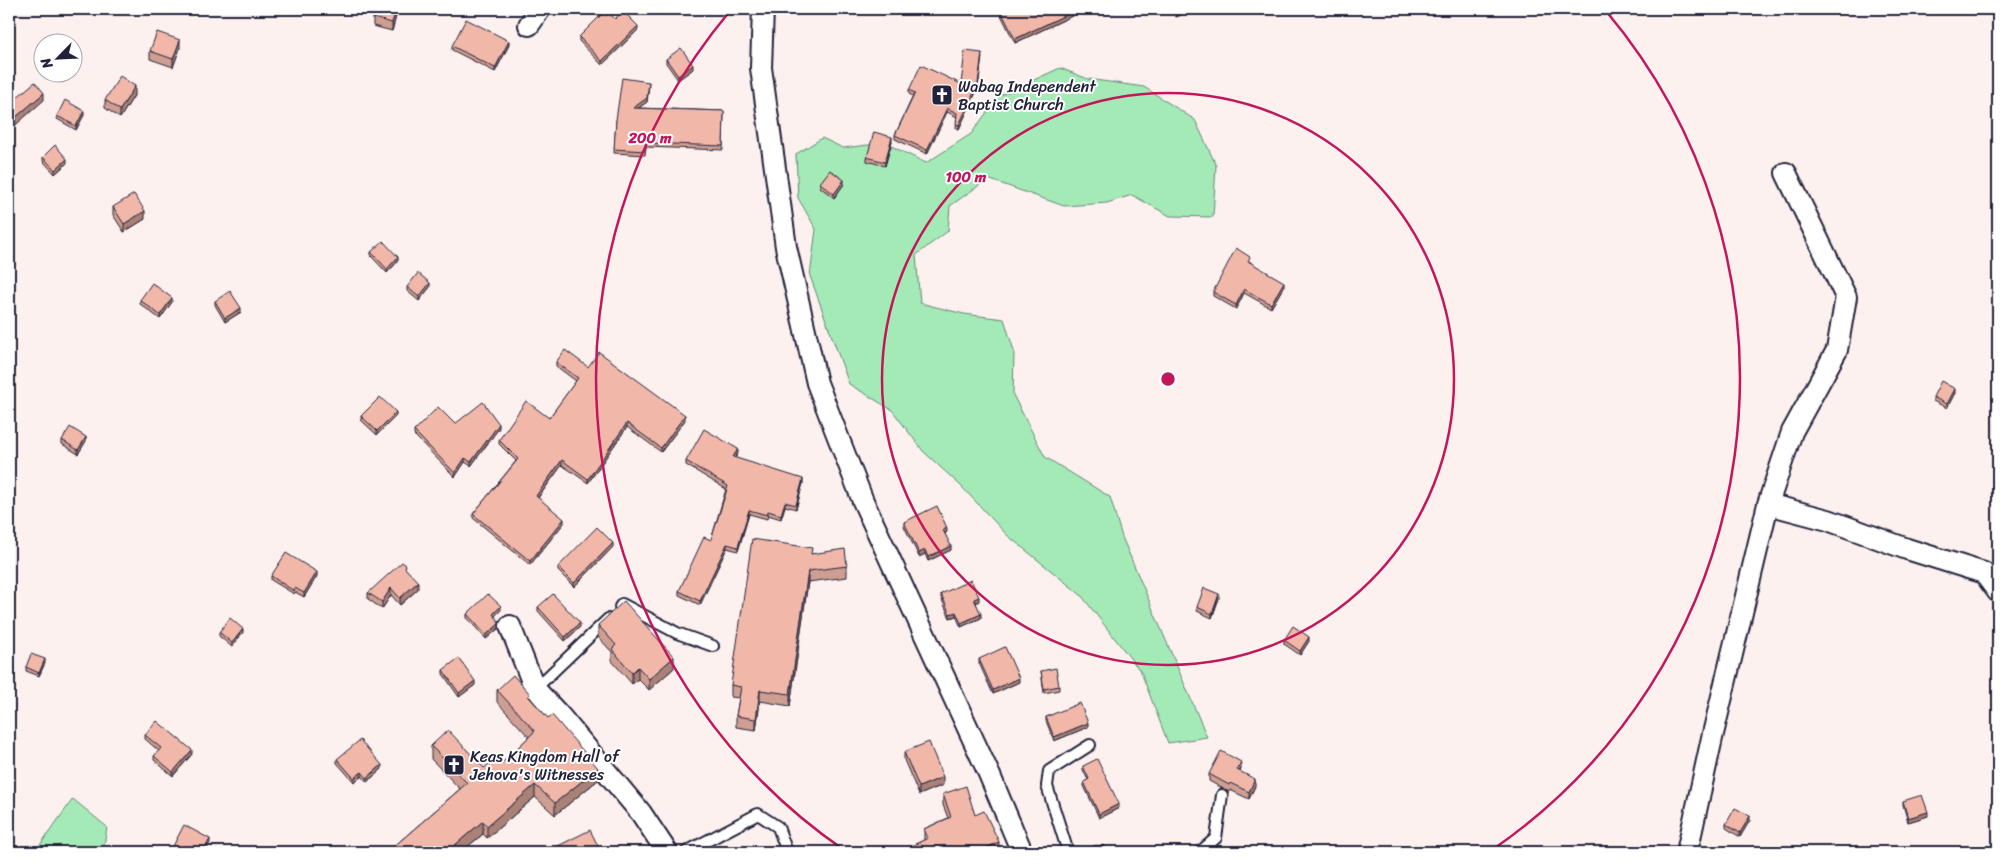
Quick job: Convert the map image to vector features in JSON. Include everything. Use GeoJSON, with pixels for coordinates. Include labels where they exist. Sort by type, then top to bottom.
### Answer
{"type":"FeatureCollection","features":[{"type":"Feature","properties":{"kind":"street"},"geometry":{"type":"LineString","coordinates":[[763,9],[761,68],[786,247],[817,383],[863,501],[986,768],[1022,852]]}},
{"type":"Feature","properties":{"kind":"street"},"geometry":{"type":"LineString","coordinates":[[1687,852],[1768,504],[1792,432],[1837,350],[1846,297],[1786,173]]}},
{"type":"Feature","properties":{"kind":"street"},"geometry":{"type":"LineString","coordinates":[[1768,504],[1828,520],[1907,549],[1984,572],[1998,592]]}},
{"type":"Feature","properties":{"kind":"street"},"geometry":{"type":"LineString","coordinates":[[510,626],[535,689],[642,813],[667,852]]}},
{"type":"Feature","properties":{"kind":"lane"},"geometry":{"type":"LineString","coordinates":[[535,689],[622,604],[677,633],[713,646]]}},
{"type":"Feature","properties":{"kind":"lane"},"geometry":{"type":"LineString","coordinates":[[1068,852],[1047,786],[1049,771],[1090,745]]}},
{"type":"Feature","properties":{"kind":"lane"},"geometry":{"type":"LineString","coordinates":[[1200,852],[1216,838],[1222,795]]}},
{"type":"Feature","properties":{"kind":"lane"},"geometry":{"type":"LineString","coordinates":[[686,852],[758,814],[778,827],[787,852]]}},
{"type":"Feature","properties":{"kind":"lane"},"geometry":{"type":"LineString","coordinates":[[1096,852],[1101,852]]}},
{"type":"Feature","properties":{"kind":"green space"},"geometry":{"type":"Polygon","coordinates":[[[1060,68],[1088,79],[1144,87],[1195,120],[1216,165],[1213,217],[1170,216],[1132,195],[1107,203],[1064,206],[988,179],[950,206],[948,231],[916,255],[920,303],[964,314],[1004,319],[1014,351],[1013,395],[1045,457],[1110,497],[1122,537],[1207,737],[1168,743],[1141,672],[1081,595],[1007,535],[962,487],[923,451],[892,410],[849,384],[810,276],[816,229],[798,198],[796,154],[822,138],[843,148],[885,143],[926,163],[971,134],[999,96],[1060,68]]]}},
{"type":"Feature","properties":{"kind":"green space"},"geometry":{"type":"Polygon","coordinates":[[[73,799],[107,827],[103,852],[9,852],[9,849],[37,849],[73,799]]]}},
{"type":"Feature","properties":{"kind":"building"},"geometry":{"type":"Polygon","coordinates":[[[376,9],[396,9],[392,23],[373,18],[376,9]]]}},
{"type":"Feature","properties":{"kind":"building"},"geometry":{"type":"Polygon","coordinates":[[[1000,9],[1073,9],[1074,11],[1015,39],[1000,9]]]}},
{"type":"Feature","properties":{"kind":"building"},"geometry":{"type":"Polygon","coordinates":[[[1174,9],[1186,9],[1176,13],[1174,9]]]}},
{"type":"Feature","properties":{"kind":"building"},"geometry":{"type":"Polygon","coordinates":[[[606,10],[615,19],[623,11],[638,26],[602,61],[579,37],[606,10]]]}},
{"type":"Feature","properties":{"kind":"building"},"geometry":{"type":"Polygon","coordinates":[[[466,19],[509,41],[495,68],[452,46],[466,19]]]}},
{"type":"Feature","properties":{"kind":"building"},"geometry":{"type":"Polygon","coordinates":[[[157,32],[180,40],[173,59],[150,51],[157,32]]]}},
{"type":"Feature","properties":{"kind":"building"},"geometry":{"type":"Polygon","coordinates":[[[681,48],[693,65],[678,76],[666,59],[681,48]]]}},
{"type":"Feature","properties":{"kind":"building"},"geometry":{"type":"Polygon","coordinates":[[[965,51],[982,53],[978,84],[959,125],[956,124],[957,113],[947,108],[927,150],[895,135],[915,93],[909,90],[921,65],[961,84],[965,51]]]}},
{"type":"Feature","properties":{"kind":"building"},"geometry":{"type":"Polygon","coordinates":[[[120,76],[135,86],[120,110],[105,100],[120,76]]]}},
{"type":"Feature","properties":{"kind":"building"},"geometry":{"type":"Polygon","coordinates":[[[622,78],[649,82],[647,98],[633,108],[724,111],[723,146],[646,143],[645,151],[614,149],[622,78]]]}},
{"type":"Feature","properties":{"kind":"building"},"geometry":{"type":"Polygon","coordinates":[[[35,82],[44,93],[9,123],[9,104],[35,82]]]}},
{"type":"Feature","properties":{"kind":"building"},"geometry":{"type":"Polygon","coordinates":[[[65,100],[84,111],[76,126],[57,116],[65,100]]]}},
{"type":"Feature","properties":{"kind":"building"},"geometry":{"type":"Polygon","coordinates":[[[874,132],[892,137],[885,162],[867,157],[874,132]]]}},
{"type":"Feature","properties":{"kind":"building"},"geometry":{"type":"Polygon","coordinates":[[[55,145],[67,159],[55,170],[43,157],[55,145]]]}},
{"type":"Feature","properties":{"kind":"building"},"geometry":{"type":"Polygon","coordinates":[[[830,170],[844,180],[834,194],[820,183],[830,170]]]}},
{"type":"Feature","properties":{"kind":"building"},"geometry":{"type":"Polygon","coordinates":[[[134,194],[145,211],[124,224],[113,207],[134,194]]]}},
{"type":"Feature","properties":{"kind":"building"},"geometry":{"type":"Polygon","coordinates":[[[383,241],[398,257],[387,269],[371,252],[383,241]]]}},
{"type":"Feature","properties":{"kind":"building"},"geometry":{"type":"Polygon","coordinates":[[[1236,248],[1250,257],[1248,261],[1284,282],[1271,304],[1244,289],[1236,305],[1213,292],[1236,248]]]}},
{"type":"Feature","properties":{"kind":"building"},"geometry":{"type":"Polygon","coordinates":[[[418,273],[430,283],[419,297],[407,287],[418,273]]]}},
{"type":"Feature","properties":{"kind":"building"},"geometry":{"type":"Polygon","coordinates":[[[152,283],[172,298],[160,315],[140,300],[152,283]]]}},
{"type":"Feature","properties":{"kind":"building"},"geometry":{"type":"Polygon","coordinates":[[[230,291],[241,308],[225,318],[215,301],[230,291]]]}},
{"type":"Feature","properties":{"kind":"building"},"geometry":{"type":"Polygon","coordinates":[[[565,350],[588,367],[599,352],[685,415],[661,448],[627,423],[588,479],[562,460],[536,496],[564,519],[530,561],[473,514],[518,459],[499,440],[526,401],[549,418],[578,378],[556,362],[565,350]]]}},
{"type":"Feature","properties":{"kind":"building"},"geometry":{"type":"Polygon","coordinates":[[[1941,381],[1955,389],[1947,404],[1933,397],[1941,381]]]}},
{"type":"Feature","properties":{"kind":"building"},"geometry":{"type":"Polygon","coordinates":[[[380,397],[396,412],[377,431],[361,416],[380,397]]]}},
{"type":"Feature","properties":{"kind":"building"},"geometry":{"type":"Polygon","coordinates":[[[483,402],[499,424],[471,462],[465,458],[455,473],[414,431],[438,407],[455,424],[483,402]]]}},
{"type":"Feature","properties":{"kind":"building"},"geometry":{"type":"Polygon","coordinates":[[[70,427],[86,437],[78,450],[62,440],[70,427]]]}},
{"type":"Feature","properties":{"kind":"building"},"geometry":{"type":"Polygon","coordinates":[[[704,429],[738,449],[733,457],[803,479],[796,505],[785,502],[781,515],[768,511],[767,515],[749,510],[738,547],[727,544],[700,601],[679,591],[704,537],[711,540],[728,486],[686,461],[704,429]]]}},
{"type":"Feature","properties":{"kind":"building"},"geometry":{"type":"Polygon","coordinates":[[[937,506],[947,528],[943,530],[951,546],[928,557],[925,550],[919,553],[904,522],[937,506]]]}},
{"type":"Feature","properties":{"kind":"building"},"geometry":{"type":"Polygon","coordinates":[[[597,527],[613,543],[574,583],[558,567],[597,527]]]}},
{"type":"Feature","properties":{"kind":"building"},"geometry":{"type":"Polygon","coordinates":[[[752,539],[812,548],[811,554],[845,549],[847,566],[808,571],[790,694],[760,690],[756,719],[736,716],[741,687],[731,685],[752,539]]]}},
{"type":"Feature","properties":{"kind":"building"},"geometry":{"type":"Polygon","coordinates":[[[286,553],[317,572],[304,593],[295,588],[294,591],[271,576],[286,553]]]}},
{"type":"Feature","properties":{"kind":"building"},"geometry":{"type":"Polygon","coordinates":[[[402,562],[418,582],[400,598],[391,588],[382,602],[368,593],[402,562]]]}},
{"type":"Feature","properties":{"kind":"building"},"geometry":{"type":"Polygon","coordinates":[[[971,580],[979,597],[974,599],[981,614],[961,623],[956,612],[950,614],[941,594],[971,580]]]}},
{"type":"Feature","properties":{"kind":"building"},"geometry":{"type":"Polygon","coordinates":[[[1204,588],[1219,594],[1212,614],[1197,607],[1204,588]]]}},
{"type":"Feature","properties":{"kind":"building"},"geometry":{"type":"Polygon","coordinates":[[[488,594],[501,606],[493,614],[499,624],[486,635],[467,614],[488,594]]]}},
{"type":"Feature","properties":{"kind":"building"},"geometry":{"type":"Polygon","coordinates":[[[553,594],[580,623],[565,637],[538,607],[553,594]]]}},
{"type":"Feature","properties":{"kind":"building"},"geometry":{"type":"Polygon","coordinates":[[[624,601],[674,657],[649,679],[638,667],[632,673],[612,649],[616,645],[598,625],[624,601]]]}},
{"type":"Feature","properties":{"kind":"building"},"geometry":{"type":"Polygon","coordinates":[[[230,618],[243,629],[232,643],[219,632],[230,618]]]}},
{"type":"Feature","properties":{"kind":"building"},"geometry":{"type":"Polygon","coordinates":[[[1293,626],[1309,637],[1300,651],[1284,640],[1293,626]]]}},
{"type":"Feature","properties":{"kind":"building"},"geometry":{"type":"Polygon","coordinates":[[[1005,647],[1019,678],[993,690],[979,659],[1005,647]]]}},
{"type":"Feature","properties":{"kind":"building"},"geometry":{"type":"Polygon","coordinates":[[[31,654],[45,659],[39,673],[26,667],[31,654]]]}},
{"type":"Feature","properties":{"kind":"building"},"geometry":{"type":"Polygon","coordinates":[[[459,658],[475,681],[459,693],[443,670],[459,658]]]}},
{"type":"Feature","properties":{"kind":"building"},"geometry":{"type":"Polygon","coordinates":[[[1056,668],[1059,686],[1044,689],[1041,671],[1056,668]]]}},
{"type":"Feature","properties":{"kind":"building"},"geometry":{"type":"Polygon","coordinates":[[[513,675],[530,694],[528,696],[548,718],[552,715],[598,768],[555,803],[535,785],[487,826],[483,821],[447,852],[394,852],[391,849],[467,783],[431,746],[448,730],[484,768],[497,757],[502,763],[535,731],[497,690],[513,675]]]}},
{"type":"Feature","properties":{"kind":"building"},"geometry":{"type":"Polygon","coordinates":[[[1080,703],[1088,723],[1054,737],[1046,717],[1080,703]]]}},
{"type":"Feature","properties":{"kind":"building"},"geometry":{"type":"Polygon","coordinates":[[[157,721],[192,750],[173,772],[154,756],[161,748],[145,735],[157,721]]]}},
{"type":"Feature","properties":{"kind":"building"},"geometry":{"type":"Polygon","coordinates":[[[360,740],[382,765],[367,778],[362,772],[354,778],[337,759],[360,740]]]}},
{"type":"Feature","properties":{"kind":"building"},"geometry":{"type":"Polygon","coordinates":[[[929,742],[943,777],[919,787],[904,752],[929,742]]]}},
{"type":"Feature","properties":{"kind":"building"},"geometry":{"type":"Polygon","coordinates":[[[1221,751],[1241,762],[1237,770],[1255,779],[1249,792],[1230,783],[1229,785],[1209,774],[1221,751]]]}},
{"type":"Feature","properties":{"kind":"building"},"geometry":{"type":"Polygon","coordinates":[[[1097,759],[1119,804],[1099,814],[1084,782],[1089,779],[1083,766],[1097,759]]]}},
{"type":"Feature","properties":{"kind":"building"},"geometry":{"type":"Polygon","coordinates":[[[966,786],[975,815],[984,811],[999,842],[977,852],[907,852],[905,849],[928,838],[924,829],[951,817],[943,794],[966,786]]]}},
{"type":"Feature","properties":{"kind":"building"},"geometry":{"type":"Polygon","coordinates":[[[1922,795],[1928,812],[1908,818],[1903,801],[1922,795]]]}},
{"type":"Feature","properties":{"kind":"building"},"geometry":{"type":"Polygon","coordinates":[[[1735,808],[1750,816],[1740,833],[1726,824],[1735,808]]]}},
{"type":"Feature","properties":{"kind":"building"},"geometry":{"type":"Polygon","coordinates":[[[184,825],[210,839],[203,852],[170,852],[184,825]]]}},
{"type":"Feature","properties":{"kind":"building"},"geometry":{"type":"Polygon","coordinates":[[[590,830],[600,850],[596,852],[546,852],[590,830]]]}},
{"type":"Feature","properties":{"kind":"place","name":"Wabag Independent Baptist Church"},"geometry":{"type":"Point","coordinates":[942,95]}},
{"type":"Feature","properties":{"kind":"place","name":"Keas Kingdom Hall of Jehova's Witnesses"},"geometry":{"type":"Point","coordinates":[454,765]}}]}
